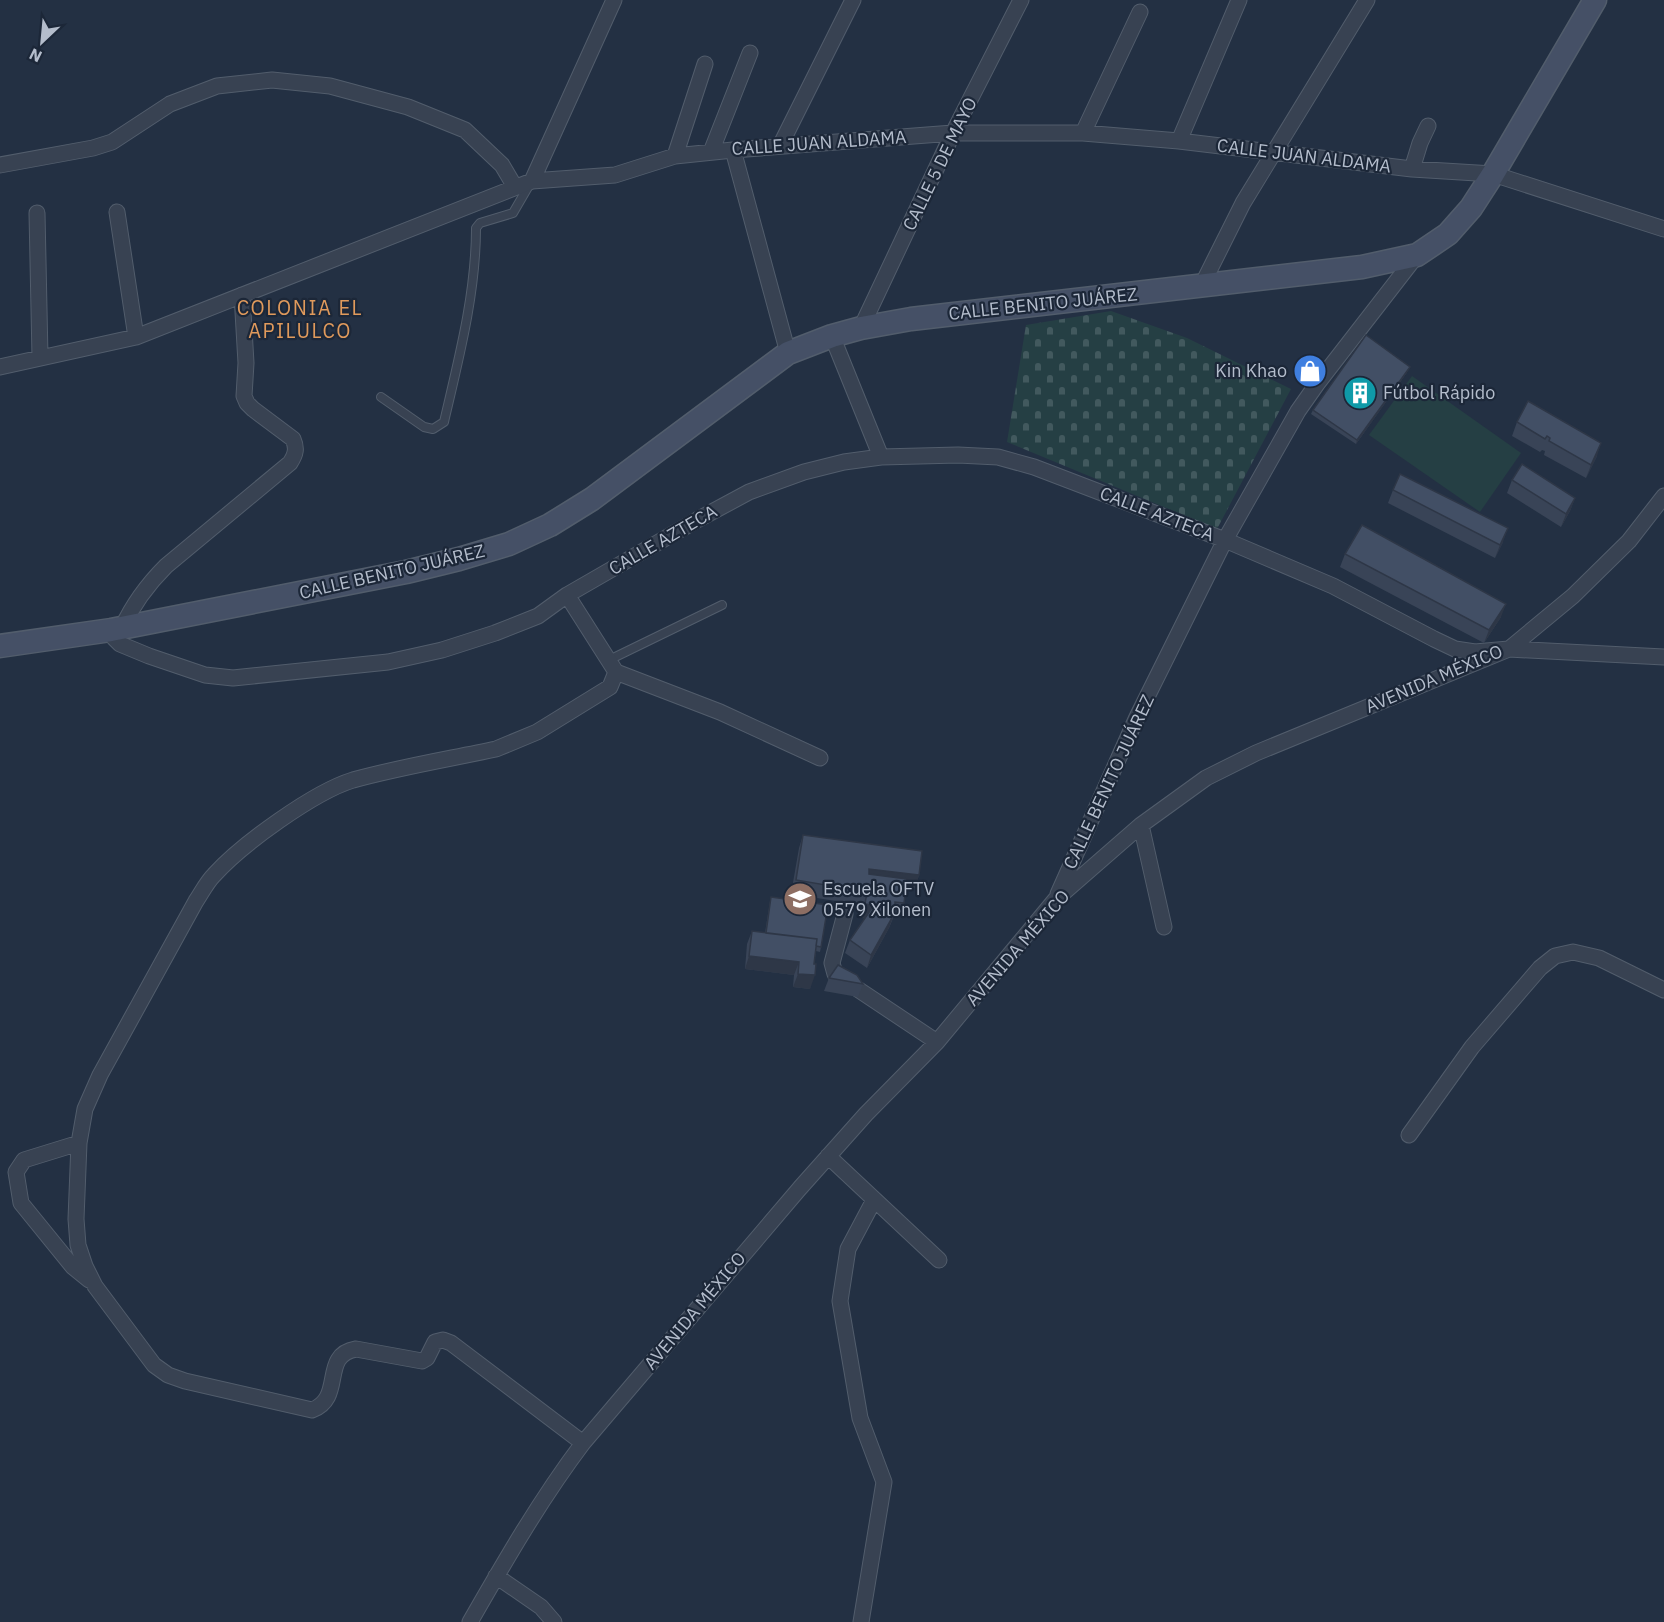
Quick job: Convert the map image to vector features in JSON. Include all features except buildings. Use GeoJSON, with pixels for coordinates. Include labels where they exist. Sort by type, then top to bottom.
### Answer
{"type":"FeatureCollection","features":[{"type":"Feature","properties":{"kind":"main road"},"geometry":{"type":"LineString","coordinates":[[1417,255],[1448,234],[1471,208],[1595,0]]}},
{"type":"Feature","properties":{"kind":"main road","name":"CALLE BENITO JUÁREZ"},"geometry":{"type":"LineString","coordinates":[[0,646],[116,629],[406,572],[509,544],[550,525],[592,499],[789,353],[832,336],[911,319],[1362,267],[1417,255]]}},
{"type":"Feature","properties":{"kind":"street"},"geometry":{"type":"LineString","coordinates":[[532,181],[614,0]]}},
{"type":"Feature","properties":{"kind":"street"},"geometry":{"type":"LineString","coordinates":[[780,146],[853,0]]}},
{"type":"Feature","properties":{"kind":"street","name":"CALLE 5 DE MAYO"},"geometry":{"type":"LineString","coordinates":[[861,328],[953,133],[1021,0]]}},
{"type":"Feature","properties":{"kind":"street"},"geometry":{"type":"LineString","coordinates":[[1179,141],[1239,0]]}},
{"type":"Feature","properties":{"kind":"street"},"geometry":{"type":"LineString","coordinates":[[1200,287],[1243,203],[1367,0]]}},
{"type":"Feature","properties":{"kind":"street"},"geometry":{"type":"LineString","coordinates":[[1083,133],[1140,12]]}},
{"type":"Feature","properties":{"kind":"street"},"geometry":{"type":"LineString","coordinates":[[711,152],[750,53]]}},
{"type":"Feature","properties":{"kind":"street"},"geometry":{"type":"LineString","coordinates":[[675,156],[705,64]]}},
{"type":"Feature","properties":{"kind":"street"},"geometry":{"type":"LineString","coordinates":[[0,165],[93,148],[112,142],[130,132],[170,104],[217,86],[272,80],[330,86],[408,106],[465,130],[502,165],[515,188]]}},
{"type":"Feature","properties":{"kind":"street"},"geometry":{"type":"LineString","coordinates":[[1412,169],[1428,126]]}},
{"type":"Feature","properties":{"kind":"street","name":"CALLE JUAN ALDAMA"},"geometry":{"type":"LineString","coordinates":[[0,366],[136,337],[532,181],[615,175],[675,156],[780,146],[953,133],[1083,133],[1179,141],[1412,169],[1493,174],[1664,229]]}},
{"type":"Feature","properties":{"kind":"street"},"geometry":{"type":"LineString","coordinates":[[733,150],[789,353]]}},
{"type":"Feature","properties":{"kind":"street"},"geometry":{"type":"LineString","coordinates":[[117,212],[136,337]]}},
{"type":"Feature","properties":{"kind":"street"},"geometry":{"type":"LineString","coordinates":[[37,213],[40,357]]}},
{"type":"Feature","properties":{"kind":"street","name":"CALLE BENITO JUÁREZ"},"geometry":{"type":"LineString","coordinates":[[1055,900],[1137,717],[1225,540],[1298,411],[1417,255]]}},
{"type":"Feature","properties":{"kind":"street"},"geometry":{"type":"LineString","coordinates":[[116,629],[148,583],[290,463],[295,455],[296,446],[293,439],[253,409],[244,396],[246,363],[242,295]]}},
{"type":"Feature","properties":{"kind":"street"},"geometry":{"type":"LineString","coordinates":[[832,336],[881,457]]}},
{"type":"Feature","properties":{"kind":"street","name":"CALLE AZTECA"},"geometry":{"type":"LineString","coordinates":[[116,629],[114,638],[120,644],[205,675],[233,678],[388,662],[442,650],[538,616],[567,595],[749,492],[804,472],[844,462],[881,457],[958,454],[998,457],[1034,467],[1225,540],[1333,586],[1455,649],[1475,652],[1509,649],[1664,657]]}},
{"type":"Feature","properties":{"kind":"street","name":"AVENIDA MÉXICO"},"geometry":{"type":"LineString","coordinates":[[470,1622],[550,1486],[583,1443],[828,1156],[937,1042],[1055,900],[1141,825],[1206,778],[1256,753],[1509,649],[1581,588],[1659,513],[1664,496]]}},
{"type":"Feature","properties":{"kind":"street"},"geometry":{"type":"LineString","coordinates":[[567,595],[612,666],[820,758]]}},
{"type":"Feature","properties":{"kind":"street"},"geometry":{"type":"LineString","coordinates":[[583,1443],[451,1343],[443,1340],[435,1342],[427,1358],[422,1361],[357,1349],[340,1355],[329,1396],[319,1407],[312,1410],[185,1381],[168,1375],[154,1365],[95,1286],[84,1266],[78,1245],[76,1219],[79,1143],[85,1109],[100,1075],[196,901],[213,876],[236,853],[326,792],[352,781],[496,748],[537,732],[610,687],[612,666]]}},
{"type":"Feature","properties":{"kind":"street"},"geometry":{"type":"LineString","coordinates":[[1141,825],[1164,927]]}},
{"type":"Feature","properties":{"kind":"street"},"geometry":{"type":"LineString","coordinates":[[844,914],[832,963],[835,974],[937,1042]]}},
{"type":"Feature","properties":{"kind":"street"},"geometry":{"type":"LineString","coordinates":[[1409,1135],[1472,1047],[1540,968],[1555,956],[1573,952],[1599,958],[1664,990]]}},
{"type":"Feature","properties":{"kind":"street"},"geometry":{"type":"LineString","coordinates":[[79,1143],[24,1160],[16,1172],[21,1203],[73,1267],[95,1286]]}},
{"type":"Feature","properties":{"kind":"street"},"geometry":{"type":"LineString","coordinates":[[828,1156],[939,1260]]}},
{"type":"Feature","properties":{"kind":"street"},"geometry":{"type":"LineString","coordinates":[[861,1622],[884,1482],[860,1418],[840,1301],[848,1249],[874,1200]]}},
{"type":"Feature","properties":{"kind":"street"},"geometry":{"type":"LineString","coordinates":[[496,1576],[541,1607],[554,1622]]}},
{"type":"Feature","properties":{"kind":"lane"},"geometry":{"type":"LineString","coordinates":[[381,397],[424,428],[433,429],[444,422],[459,359],[476,261],[476,228],[480,223],[513,213],[532,181]]}},
{"type":"Feature","properties":{"kind":"lane"},"geometry":{"type":"LineString","coordinates":[[612,666],[722,605]]}},
{"type":"Feature","properties":{"kind":"green space"},"geometry":{"type":"Polygon","coordinates":[[[1111,311],[1187,338],[1291,389],[1217,529],[1007,442],[1026,325],[1111,311]]]}},
{"type":"Feature","properties":{"kind":"green space"},"geometry":{"type":"Polygon","coordinates":[[[1412,376],[1521,453],[1480,512],[1369,435],[1412,376]]]}},
{"type":"Feature","properties":{"kind":"place","name":"Kin Khao"},"geometry":{"type":"Point","coordinates":[1310,371]}},
{"type":"Feature","properties":{"kind":"place","name":"Fútbol Rápido"},"geometry":{"type":"Point","coordinates":[1360,393]}},
{"type":"Feature","properties":{"kind":"place","name":"Escuela OFTV 0579 Xilonen"},"geometry":{"type":"Point","coordinates":[800,899]}},
{"type":"Feature","properties":{"kind":"district","name":"COLONIA EL APILULCO"},"geometry":{"type":"Point","coordinates":[300,320]}}]}
